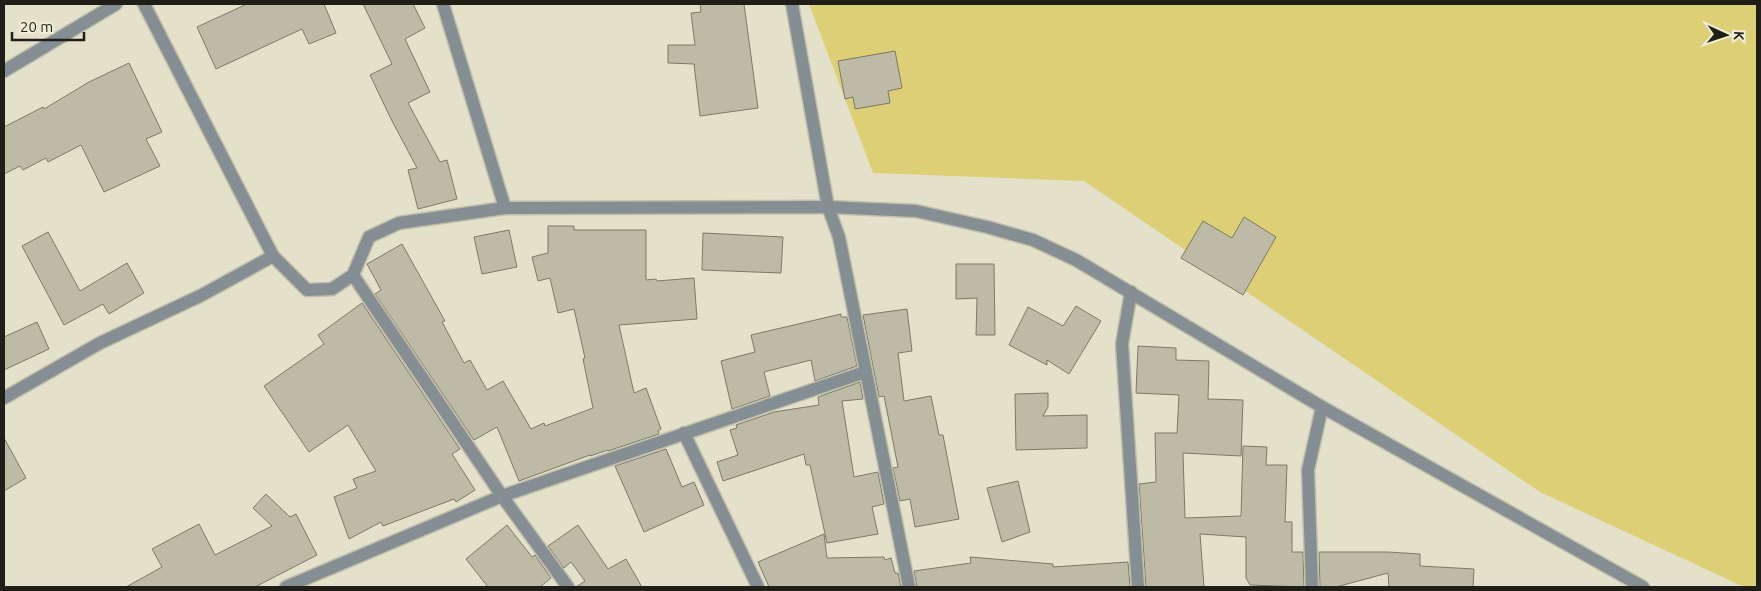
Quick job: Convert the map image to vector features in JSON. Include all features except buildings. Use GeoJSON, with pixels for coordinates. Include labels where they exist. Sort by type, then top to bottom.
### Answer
{"type":"FeatureCollection","features":[{"type":"Feature","properties":{"kind":"street"},"geometry":{"type":"LineString","coordinates":[[4,71],[116,4]]}},
{"type":"Feature","properties":{"kind":"street"},"geometry":{"type":"LineString","coordinates":[[144,4],[273,256],[307,290],[332,288],[353,275],[369,237],[399,222],[505,208],[828,207],[916,211],[987,226],[1033,240],[1076,260],[1322,407],[1643,587]]}},
{"type":"Feature","properties":{"kind":"street"},"geometry":{"type":"LineString","coordinates":[[443,4],[505,208]]}},
{"type":"Feature","properties":{"kind":"street"},"geometry":{"type":"LineString","coordinates":[[792,4],[828,207],[838,237],[909,587]]}},
{"type":"Feature","properties":{"kind":"street"},"geometry":{"type":"LineString","coordinates":[[4,398],[100,343],[202,295],[273,256]]}},
{"type":"Feature","properties":{"kind":"street"},"geometry":{"type":"LineString","coordinates":[[353,275],[502,496],[568,587]]}},
{"type":"Feature","properties":{"kind":"street"},"geometry":{"type":"LineString","coordinates":[[1131,292],[1122,344],[1138,587]]}},
{"type":"Feature","properties":{"kind":"street"},"geometry":{"type":"LineString","coordinates":[[286,587],[502,496],[865,372]]}},
{"type":"Feature","properties":{"kind":"street"},"geometry":{"type":"LineString","coordinates":[[1312,587],[1308,470],[1322,407]]}},
{"type":"Feature","properties":{"kind":"street"},"geometry":{"type":"LineString","coordinates":[[684,433],[758,587]]}},
{"type":"Feature","properties":{"kind":"shaded area"},"geometry":{"type":"Polygon","coordinates":[[[809,4],[1757,4],[1757,587],[1744,587],[1540,492],[1084,181],[873,173],[809,4]]]}}]}
